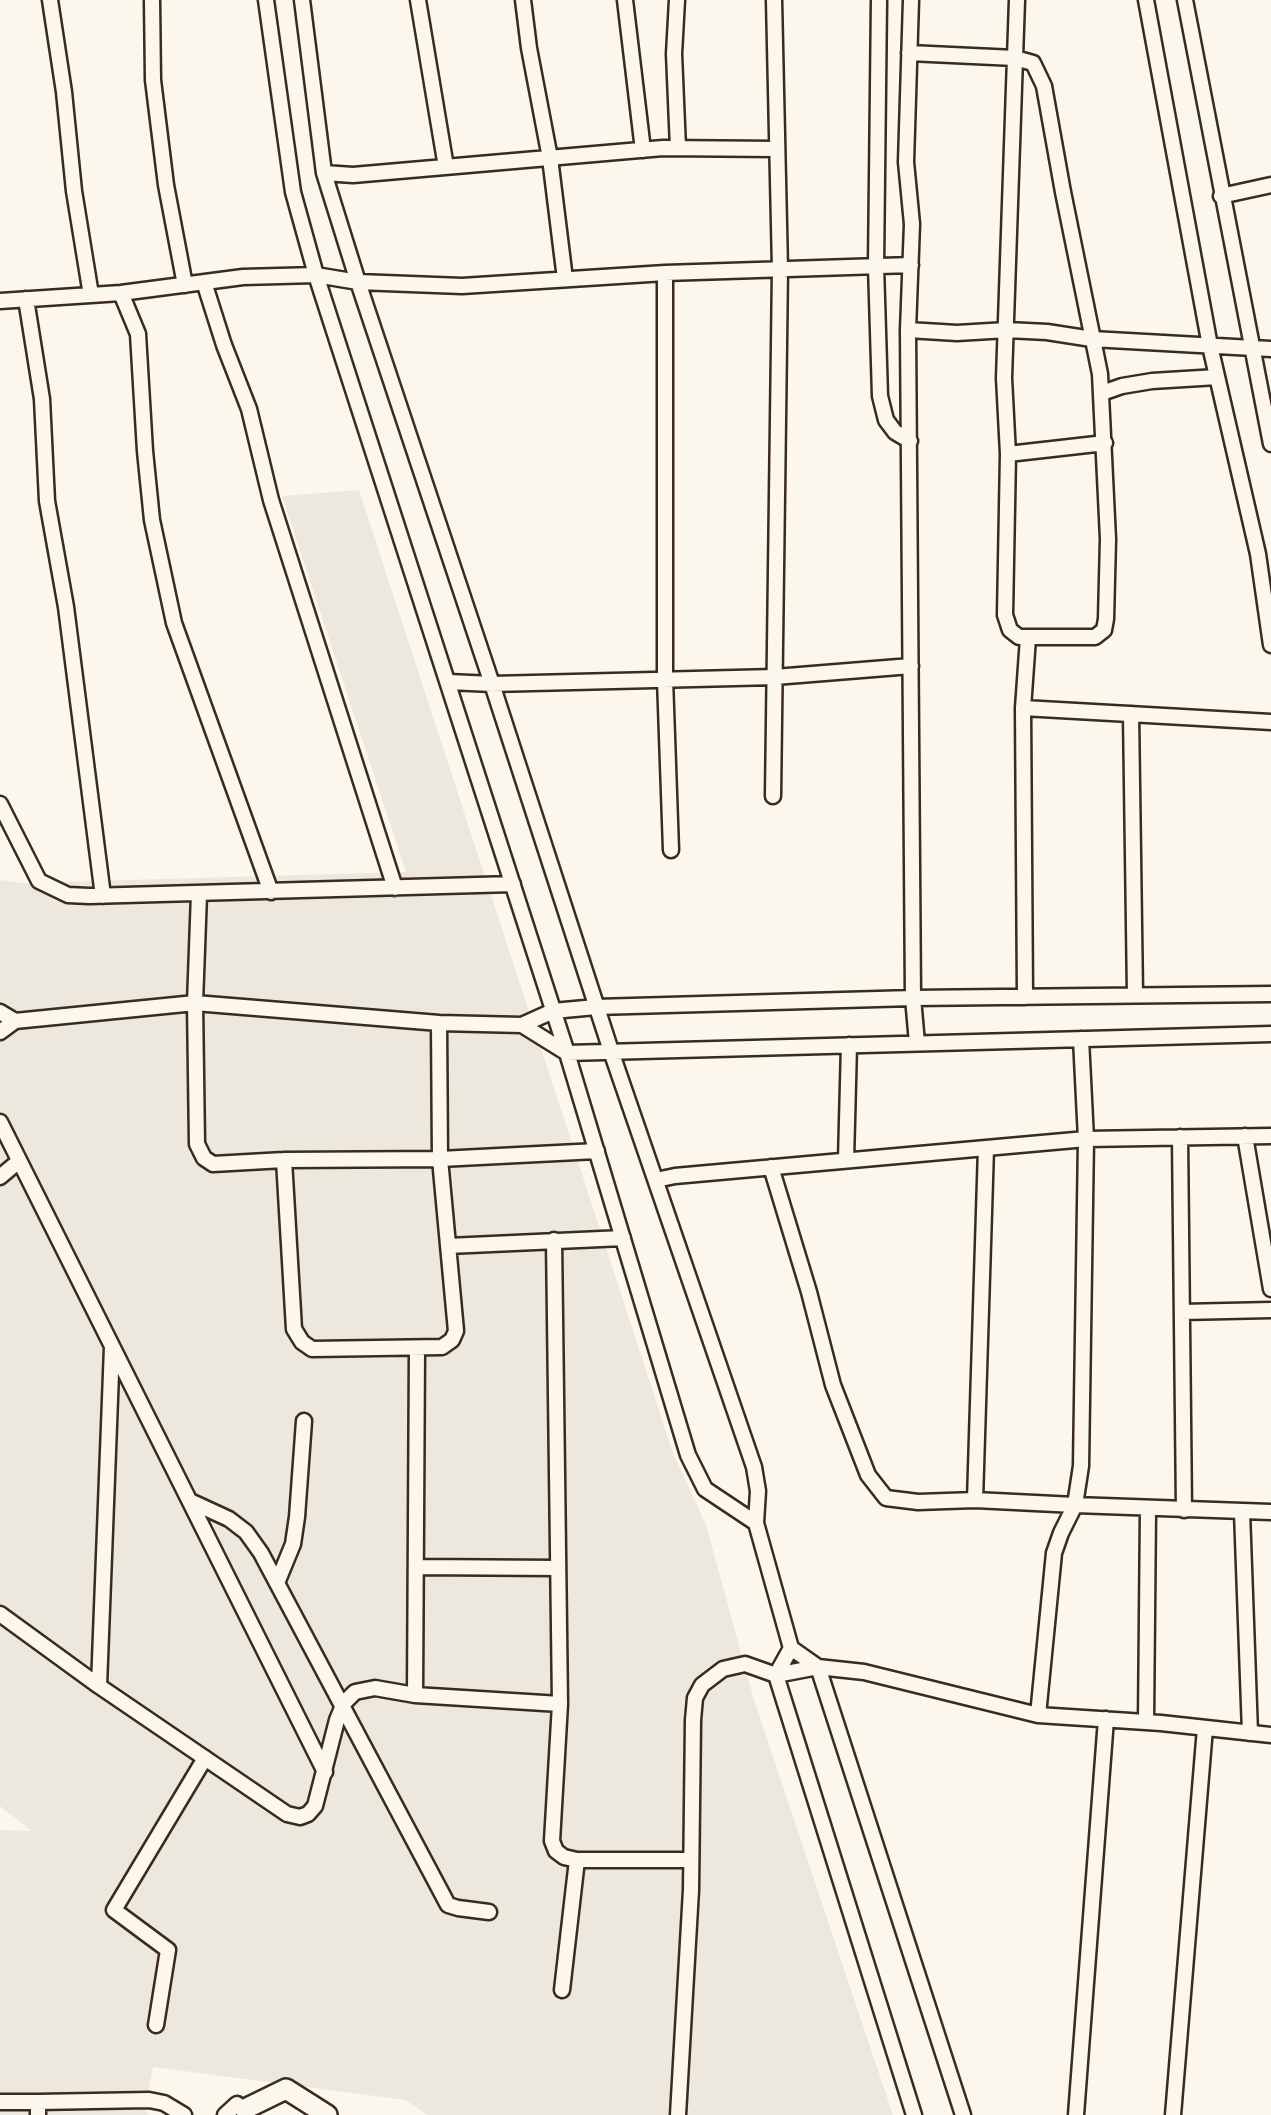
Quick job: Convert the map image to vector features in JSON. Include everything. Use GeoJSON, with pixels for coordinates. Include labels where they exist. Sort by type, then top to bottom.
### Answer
{"type":"FeatureCollection","features":[{"type":"Feature","properties":{"kind":"main road"},"geometry":{"type":"LineString","coordinates":[[241,2111],[286,2090],[327,2115]]}},
{"type":"Feature","properties":{"kind":"street"},"geometry":{"type":"LineString","coordinates":[[50,0],[64,92],[74,191],[92,295]]}},
{"type":"Feature","properties":{"kind":"street"},"geometry":{"type":"LineString","coordinates":[[152,0],[153,80],[166,185],[185,285]]}},
{"type":"Feature","properties":{"kind":"street"},"geometry":{"type":"LineString","coordinates":[[266,0],[293,192],[316,275],[567,1053],[688,1455],[705,1489],[757,1523]]}},
{"type":"Feature","properties":{"kind":"street"},"geometry":{"type":"LineString","coordinates":[[302,0],[324,173],[358,282],[611,1052],[754,1467],[758,1491],[757,1523],[791,1648],[818,1667],[963,2115]]}},
{"type":"Feature","properties":{"kind":"street"},"geometry":{"type":"LineString","coordinates":[[418,0],[446,167]]}},
{"type":"Feature","properties":{"kind":"street"},"geometry":{"type":"LineString","coordinates":[[523,0],[529,48],[550,158],[565,279]]}},
{"type":"Feature","properties":{"kind":"street"},"geometry":{"type":"LineString","coordinates":[[625,0],[643,150]]}},
{"type":"Feature","properties":{"kind":"street"},"geometry":{"type":"LineString","coordinates":[[677,0],[674,54],[678,148]]}},
{"type":"Feature","properties":{"kind":"street"},"geometry":{"type":"LineString","coordinates":[[773,796],[780,269],[774,0]]}},
{"type":"Feature","properties":{"kind":"street"},"geometry":{"type":"LineString","coordinates":[[879,0],[876,266],[882,410],[895,432],[910,441]]}},
{"type":"Feature","properties":{"kind":"street"},"geometry":{"type":"LineString","coordinates":[[911,0],[906,162],[912,225],[908,330],[913,998],[917,1043]]}},
{"type":"Feature","properties":{"kind":"street"},"geometry":{"type":"LineString","coordinates":[[909,53],[1015,58],[1033,63],[1044,86],[1101,393],[1108,539],[1106,619],[1104,630],[1095,637],[1028,638],[1015,635],[1006,623],[1005,615],[1007,454],[1004,378],[1007,330],[1010,168],[1015,58],[1017,0]]}},
{"type":"Feature","properties":{"kind":"street"},"geometry":{"type":"LineString","coordinates":[[1146,0],[1210,346],[1258,554],[1271,645]]}},
{"type":"Feature","properties":{"kind":"street"},"geometry":{"type":"LineString","coordinates":[[1185,0],[1271,444]]}},
{"type":"Feature","properties":{"kind":"street"},"geometry":{"type":"LineString","coordinates":[[324,173],[353,175],[678,148],[777,149]]}},
{"type":"Feature","properties":{"kind":"street"},"geometry":{"type":"LineString","coordinates":[[1221,196],[1271,185]]}},
{"type":"Feature","properties":{"kind":"street"},"geometry":{"type":"LineString","coordinates":[[0,301],[121,293],[243,276],[316,275],[358,282],[461,286],[665,273],[911,265]]}},
{"type":"Feature","properties":{"kind":"street"},"geometry":{"type":"LineString","coordinates":[[665,273],[665,679],[671,850]]}},
{"type":"Feature","properties":{"kind":"street"},"geometry":{"type":"LineString","coordinates":[[204,282],[224,345],[249,409],[271,500],[396,888]]}},
{"type":"Feature","properties":{"kind":"street"},"geometry":{"type":"LineString","coordinates":[[121,293],[138,334],[152,520],[174,623],[271,892]]}},
{"type":"Feature","properties":{"kind":"street"},"geometry":{"type":"LineString","coordinates":[[26,299],[43,399],[47,501],[66,607],[103,896]]}},
{"type":"Feature","properties":{"kind":"street"},"geometry":{"type":"LineString","coordinates":[[908,330],[957,333],[1007,330],[1047,332],[1092,339],[1271,349]]}},
{"type":"Feature","properties":{"kind":"street"},"geometry":{"type":"LineString","coordinates":[[1101,393],[1144,382],[1217,377]]}},
{"type":"Feature","properties":{"kind":"street"},"geometry":{"type":"LineString","coordinates":[[1007,454],[1105,443]]}},
{"type":"Feature","properties":{"kind":"street"},"geometry":{"type":"LineString","coordinates":[[1026,997],[1023,708],[1028,638]]}},
{"type":"Feature","properties":{"kind":"street"},"geometry":{"type":"LineString","coordinates":[[449,682],[492,684],[775,677],[911,666]]}},
{"type":"Feature","properties":{"kind":"street"},"geometry":{"type":"LineString","coordinates":[[1023,708],[1271,722]]}},
{"type":"Feature","properties":{"kind":"street"},"geometry":{"type":"LineString","coordinates":[[1131,714],[1135,996]]}},
{"type":"Feature","properties":{"kind":"street"},"geometry":{"type":"LineString","coordinates":[[0,804],[39,881],[68,895],[199,894],[513,884]]}},
{"type":"Feature","properties":{"kind":"street"},"geometry":{"type":"LineString","coordinates":[[199,894],[195,1003],[197,1144],[204,1158],[213,1164],[284,1160],[440,1159],[597,1151]]}},
{"type":"Feature","properties":{"kind":"street"},"geometry":{"type":"LineString","coordinates":[[0,1032],[15,1021],[195,1003],[439,1023],[522,1025],[553,1011],[596,1007],[913,998],[1271,994]]}},
{"type":"Feature","properties":{"kind":"street"},"geometry":{"type":"LineString","coordinates":[[0,1012],[15,1021]]}},
{"type":"Feature","properties":{"kind":"street"},"geometry":{"type":"LineString","coordinates":[[284,1160],[294,1329],[302,1342],[312,1349],[417,1348],[442,1347],[452,1340],[456,1331],[440,1159],[439,1023]]}},
{"type":"Feature","properties":{"kind":"street"},"geometry":{"type":"LineString","coordinates":[[522,1025],[567,1053],[1271,1034]]}},
{"type":"Feature","properties":{"kind":"street"},"geometry":{"type":"LineString","coordinates":[[1038,1715],[1054,1553],[1075,1505],[1081,1466],[1086,1139],[1081,1039]]}},
{"type":"Feature","properties":{"kind":"street"},"geometry":{"type":"LineString","coordinates":[[846,1160],[849,1045]]}},
{"type":"Feature","properties":{"kind":"street"},"geometry":{"type":"LineString","coordinates":[[0,1122],[325,1772]]}},
{"type":"Feature","properties":{"kind":"street"},"geometry":{"type":"LineString","coordinates":[[1245,1136],[1271,1289]]}},
{"type":"Feature","properties":{"kind":"street"},"geometry":{"type":"LineString","coordinates":[[656,1180],[675,1176],[1086,1139],[1271,1136]]}},
{"type":"Feature","properties":{"kind":"street"},"geometry":{"type":"LineString","coordinates":[[1180,1137],[1184,1510]]}},
{"type":"Feature","properties":{"kind":"street"},"geometry":{"type":"LineString","coordinates":[[975,1500],[986,1148]]}},
{"type":"Feature","properties":{"kind":"street"},"geometry":{"type":"LineString","coordinates":[[0,1177],[19,1161]]}},
{"type":"Feature","properties":{"kind":"street"},"geometry":{"type":"LineString","coordinates":[[771,1167],[809,1292],[833,1385],[867,1475],[886,1498],[900,1501],[975,1500],[1271,1513]]}},
{"type":"Feature","properties":{"kind":"street"},"geometry":{"type":"LineString","coordinates":[[448,1246],[623,1238]]}},
{"type":"Feature","properties":{"kind":"street"},"geometry":{"type":"LineString","coordinates":[[554,1240],[560,1704],[552,1840],[556,1851],[564,1857],[577,1860],[691,1860]]}},
{"type":"Feature","properties":{"kind":"street"},"geometry":{"type":"LineString","coordinates":[[1182,1312],[1271,1310]]}},
{"type":"Feature","properties":{"kind":"street"},"geometry":{"type":"LineString","coordinates":[[99,1686],[112,1346]]}},
{"type":"Feature","properties":{"kind":"street"},"geometry":{"type":"LineString","coordinates":[[415,1695],[417,1348]]}},
{"type":"Feature","properties":{"kind":"street"},"geometry":{"type":"LineString","coordinates":[[277,1583],[293,1544],[304,1421]]}},
{"type":"Feature","properties":{"kind":"street"},"geometry":{"type":"LineString","coordinates":[[190,1501],[229,1519],[246,1532],[261,1553],[448,1905],[489,1912]]}},
{"type":"Feature","properties":{"kind":"street"},"geometry":{"type":"LineString","coordinates":[[1146,1722],[1148,1509]]}},
{"type":"Feature","properties":{"kind":"street"},"geometry":{"type":"LineString","coordinates":[[1242,1512],[1250,1732]]}},
{"type":"Feature","properties":{"kind":"street"},"geometry":{"type":"LineString","coordinates":[[416,1567],[558,1568]]}},
{"type":"Feature","properties":{"kind":"street"},"geometry":{"type":"LineString","coordinates":[[0,1614],[99,1686],[287,1814],[300,1817],[308,1814],[315,1806],[337,1720],[342,1707],[355,1692],[375,1688],[415,1695],[560,1704]]}},
{"type":"Feature","properties":{"kind":"street"},"geometry":{"type":"LineString","coordinates":[[791,1648],[776,1675],[914,2115]]}},
{"type":"Feature","properties":{"kind":"street"},"geometry":{"type":"LineString","coordinates":[[678,2115],[691,1860],[695,1698],[702,1685],[723,1669],[745,1664],[776,1675],[818,1667],[864,1672],[1038,1715],[1146,1722],[1271,1735]]}},
{"type":"Feature","properties":{"kind":"street"},"geometry":{"type":"LineString","coordinates":[[1076,2115],[1106,1719]]}},
{"type":"Feature","properties":{"kind":"street"},"geometry":{"type":"LineString","coordinates":[[1173,2115],[1205,1728]]}},
{"type":"Feature","properties":{"kind":"street"},"geometry":{"type":"LineString","coordinates":[[156,2025],[168,1950],[114,1910],[205,1758]]}},
{"type":"Feature","properties":{"kind":"street"},"geometry":{"type":"LineString","coordinates":[[562,1990],[577,1860]]}},
{"type":"Feature","properties":{"kind":"street"},"geometry":{"type":"LineString","coordinates":[[0,2102],[38,2108],[149,2100],[164,2103],[180,2114]]}},
{"type":"Feature","properties":{"kind":"shaded area"},"geometry":{"type":"Polygon","coordinates":[[[359,490],[673,1453],[706,1525],[754,1700],[893,2115],[428,2115],[405,2100],[153,2067],[145,2111],[150,2115],[0,2115],[0,1830],[32,1831],[0,1806],[0,880],[22,883],[406,872],[282,496],[359,490]]]}}]}
